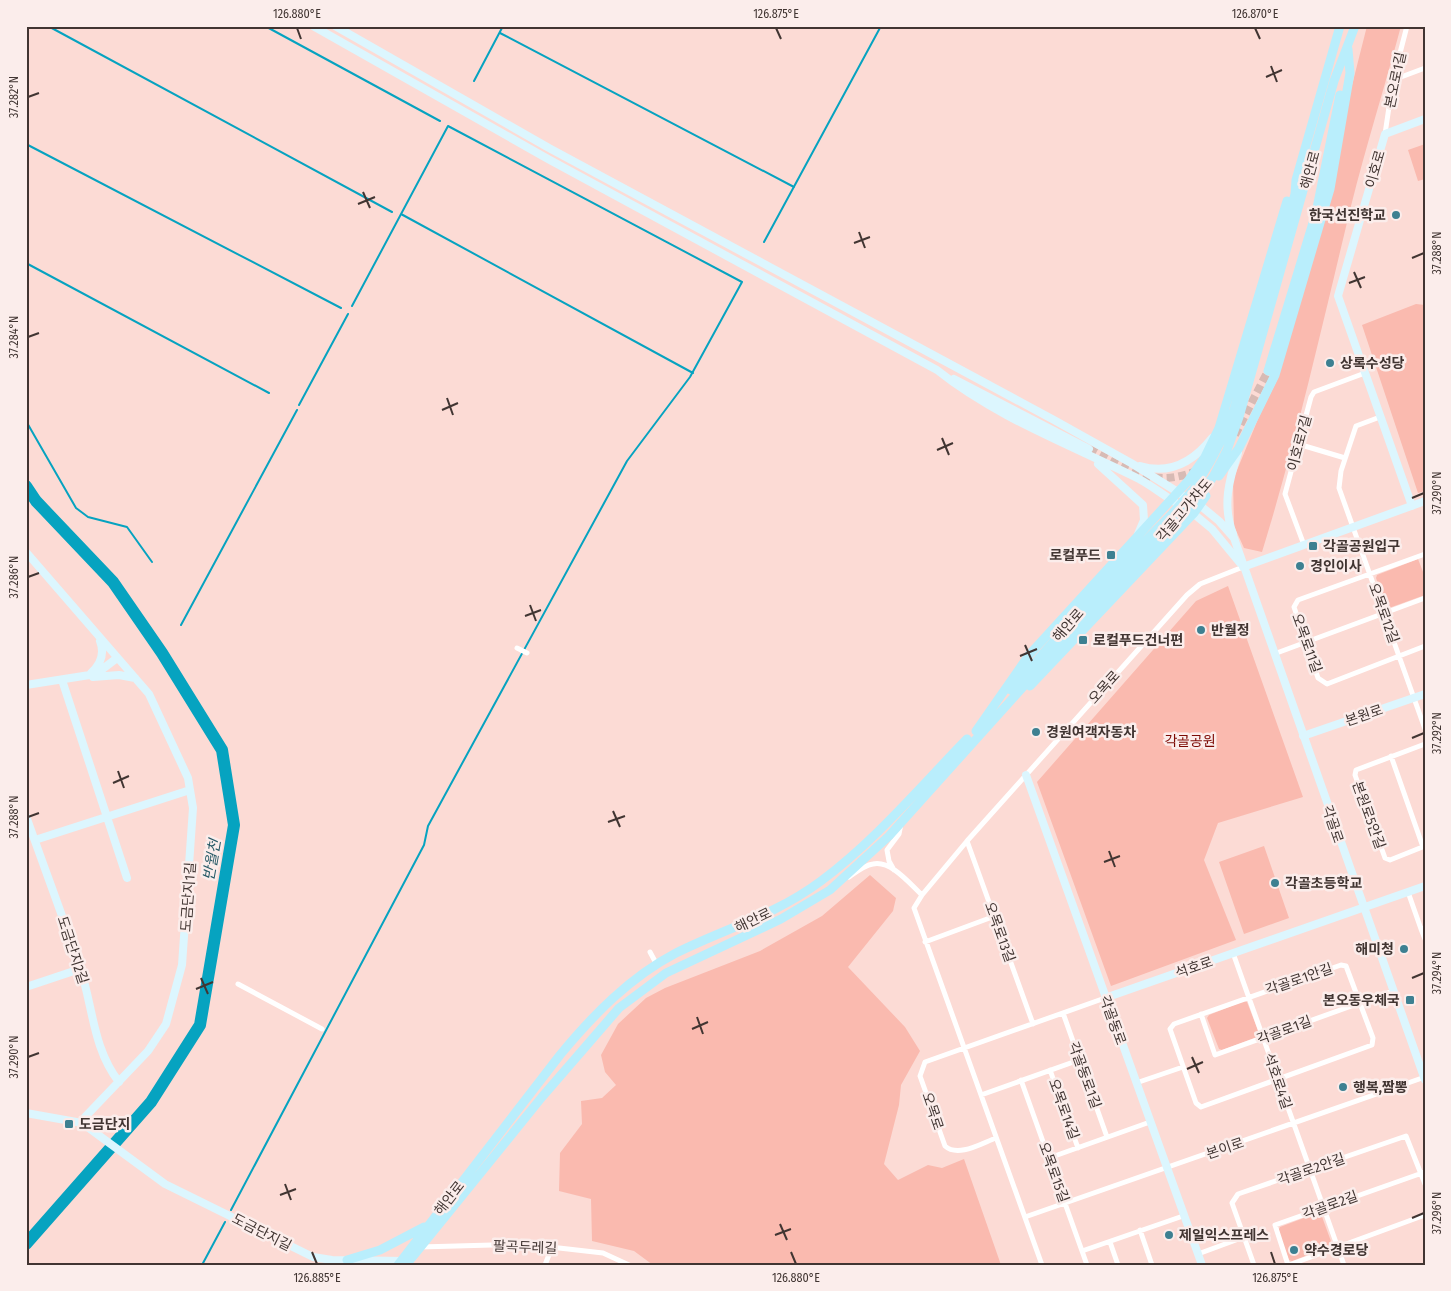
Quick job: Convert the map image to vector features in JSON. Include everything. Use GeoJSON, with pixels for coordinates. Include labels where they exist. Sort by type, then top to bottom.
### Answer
{"type":"FeatureCollection","features":[{"type":"Feature","properties":{"kind":"main road"},"geometry":{"type":"LineString","coordinates":[[313,26],[548,159],[937,370],[965,393],[1089,453],[1143,505],[1144,520],[1136,538]]}},
{"type":"Feature","properties":{"kind":"main road"},"geometry":{"type":"LineString","coordinates":[[335,26],[549,148],[1131,463],[1157,470],[1172,467],[1200,453],[1219,428]]}},
{"type":"Feature","properties":{"kind":"main road","name":"해안로"},"geometry":{"type":"LineString","coordinates":[[1249,373],[1295,194],[1296,180],[1340,26]]}},
{"type":"Feature","properties":{"kind":"main road","name":"해안로"},"geometry":{"type":"LineString","coordinates":[[1249,373],[1334,81],[1355,26]]}},
{"type":"Feature","properties":{"kind":"main road"},"geometry":{"type":"LineString","coordinates":[[1268,371],[1316,213],[1348,46]]}},
{"type":"Feature","properties":{"kind":"main road"},"geometry":{"type":"LineString","coordinates":[[979,731],[1046,671],[1194,513],[1239,448],[1276,375],[1330,189],[1350,73],[1348,46]]}},
{"type":"Feature","properties":{"kind":"main road","name":"이호로"},"geometry":{"type":"LineString","coordinates":[[1412,506],[1338,296],[1385,134],[1425,119]]}},
{"type":"Feature","properties":{"kind":"main road"},"geometry":{"type":"LineString","coordinates":[[979,731],[1029,656],[1178,493],[1205,458],[1219,428],[1289,192],[1296,180]]}},
{"type":"Feature","properties":{"kind":"main road","name":"각골고가차도"},"geometry":{"type":"LineString","coordinates":[[1117,576],[1186,511],[1213,477],[1230,441],[1249,373]]}},
{"type":"Feature","properties":{"kind":"main road"},"geometry":{"type":"LineString","coordinates":[[1234,538],[1230,525],[1227,486],[1239,448]]}},
{"type":"Feature","properties":{"kind":"main road","name":"각골로"},"geometry":{"type":"LineString","coordinates":[[1089,453],[1140,480],[1194,513],[1212,529],[1243,567]]}},
{"type":"Feature","properties":{"kind":"main road","name":"각골로"},"geometry":{"type":"LineString","coordinates":[[1131,463],[1200,505],[1234,538],[1362,907],[1424,1078]]}},
{"type":"Feature","properties":{"kind":"main road","name":"오목로"},"geometry":{"type":"LineString","coordinates":[[1243,567],[1425,501]]}},
{"type":"Feature","properties":{"kind":"main road"},"geometry":{"type":"LineString","coordinates":[[1159,513],[1170,508],[1180,511],[1182,519],[1177,531]]}},
{"type":"Feature","properties":{"kind":"main road","name":"도금단지1길"},"geometry":{"type":"LineString","coordinates":[[26,552],[29,560],[149,694],[188,778],[193,808],[188,900],[182,965],[176,996],[166,1024],[148,1051],[84,1117],[82,1123]]}},
{"type":"Feature","properties":{"kind":"main road","name":"해안로"},"geometry":{"type":"LineString","coordinates":[[406,1263],[515,1133],[542,1097],[619,1008],[666,973],[780,919],[835,885],[889,836],[979,731],[1117,576]]}},
{"type":"Feature","properties":{"kind":"main road"},"geometry":{"type":"LineString","coordinates":[[85,676],[97,668],[103,656],[99,637]]}},
{"type":"Feature","properties":{"kind":"main road"},"geometry":{"type":"LineString","coordinates":[[85,676],[107,667],[117,658]]}},
{"type":"Feature","properties":{"kind":"main road"},"geometry":{"type":"LineString","coordinates":[[26,685],[85,676],[118,675],[135,678]]}},
{"type":"Feature","properties":{"kind":"main road"},"geometry":{"type":"LineString","coordinates":[[62,680],[126,878]]}},
{"type":"Feature","properties":{"kind":"main road","name":"본원로"},"geometry":{"type":"LineString","coordinates":[[1303,736],[1425,694]]}},
{"type":"Feature","properties":{"kind":"main road","name":"해안로"},"geometry":{"type":"LineString","coordinates":[[406,1263],[428,1225],[584,1025],[635,980],[676,953],[766,914],[821,880],[870,838],[979,731]]}},
{"type":"Feature","properties":{"kind":"main road","name":"각골동로"},"geometry":{"type":"LineString","coordinates":[[1026,775],[1202,1265]]}},
{"type":"Feature","properties":{"kind":"main road"},"geometry":{"type":"LineString","coordinates":[[35,840],[190,790]]}},
{"type":"Feature","properties":{"kind":"main road","name":"도금단지2길"},"geometry":{"type":"LineString","coordinates":[[26,816],[80,968],[100,1051],[107,1066],[119,1082]]}},
{"type":"Feature","properties":{"kind":"main road","name":"석호로"},"geometry":{"type":"LineString","coordinates":[[1106,998],[1425,886]]}},
{"type":"Feature","properties":{"kind":"main road"},"geometry":{"type":"LineString","coordinates":[[26,987],[80,968]]}},
{"type":"Feature","properties":{"kind":"main road"},"geometry":{"type":"LineString","coordinates":[[26,1113],[82,1123]]}},
{"type":"Feature","properties":{"kind":"main road","name":"도금단지길"},"geometry":{"type":"LineString","coordinates":[[82,1123],[165,1184],[313,1258],[348,1262],[406,1263]]}},
{"type":"Feature","properties":{"kind":"main road"},"geometry":{"type":"LineString","coordinates":[[348,1262],[380,1250],[428,1225]]}},
{"type":"Feature","properties":{"kind":"street","name":"본오로1길"},"geometry":{"type":"LineString","coordinates":[[1385,134],[1393,80],[1407,26]]}},
{"type":"Feature","properties":{"kind":"street"},"geometry":{"type":"LineString","coordinates":[[1393,80],[1425,68]]}},
{"type":"Feature","properties":{"kind":"street","name":"이호로7길"},"geometry":{"type":"LineString","coordinates":[[1304,545],[1285,494],[1311,397],[1314,392],[1365,373]]}},
{"type":"Feature","properties":{"kind":"street"},"geometry":{"type":"LineString","coordinates":[[1354,527],[1339,488],[1341,471],[1356,426],[1380,417]]}},
{"type":"Feature","properties":{"kind":"street"},"geometry":{"type":"LineString","coordinates":[[1298,444],[1345,458]]}},
{"type":"Feature","properties":{"kind":"street","name":"오목로12길"},"geometry":{"type":"LineString","coordinates":[[1354,527],[1425,729]]}},
{"type":"Feature","properties":{"kind":"street","name":"오목로11길"},"geometry":{"type":"LineString","coordinates":[[1425,554],[1298,600],[1294,607],[1318,678],[1327,684],[1425,646]]}},
{"type":"Feature","properties":{"kind":"street","name":"오목로"},"geometry":{"type":"LineString","coordinates":[[1042,1265],[914,908],[922,895],[968,841],[1187,595],[1200,584],[1243,567]]}},
{"type":"Feature","properties":{"kind":"street"},"geometry":{"type":"LineString","coordinates":[[1274,654],[1425,598]]}},
{"type":"Feature","properties":{"kind":"street"},"geometry":{"type":"LineString","coordinates":[[517,648],[527,653]]}},
{"type":"Feature","properties":{"kind":"street","name":"본원로5안길"},"geometry":{"type":"LineString","coordinates":[[1392,756],[1424,847],[1390,860],[1384,858],[1354,775],[1356,770],[1392,756],[1425,744]]}},
{"type":"Feature","properties":{"kind":"street"},"geometry":{"type":"LineString","coordinates":[[903,820],[899,834],[887,850],[889,861],[894,870],[922,895]]}},
{"type":"Feature","properties":{"kind":"street","name":"오목로13길"},"geometry":{"type":"LineString","coordinates":[[968,841],[1033,1024]]}},
{"type":"Feature","properties":{"kind":"street"},"geometry":{"type":"LineString","coordinates":[[835,885],[875,863],[894,870]]}},
{"type":"Feature","properties":{"kind":"street"},"geometry":{"type":"LineString","coordinates":[[1408,892],[1423,928],[1425,940]]}},
{"type":"Feature","properties":{"kind":"street"},"geometry":{"type":"LineString","coordinates":[[925,942],[995,916]]}},
{"type":"Feature","properties":{"kind":"street"},"geometry":{"type":"LineString","coordinates":[[650,952],[657,965]]}},
{"type":"Feature","properties":{"kind":"street","name":"석호로4길"},"geometry":{"type":"LineString","coordinates":[[1233,953],[1344,1265]]}},
{"type":"Feature","properties":{"kind":"street","name":"각골로1안길"},"geometry":{"type":"LineString","coordinates":[[1341,964],[1346,966],[1360,1003],[1373,1038],[1372,1045],[1201,1107],[1196,1103],[1170,1029],[1174,1024],[1341,964]]}},
{"type":"Feature","properties":{"kind":"street"},"geometry":{"type":"LineString","coordinates":[[238,984],[322,1029]]}},
{"type":"Feature","properties":{"kind":"street","name":"각골로1길"},"geometry":{"type":"LineString","coordinates":[[1201,1014],[1215,1055],[1393,991]]}},
{"type":"Feature","properties":{"kind":"street","name":"석호로"},"geometry":{"type":"LineString","coordinates":[[964,1048],[1106,998]]}},
{"type":"Feature","properties":{"kind":"street","name":"각골동로1길"},"geometry":{"type":"LineString","coordinates":[[1063,1013],[1107,1137]]}},
{"type":"Feature","properties":{"kind":"street","name":"오목로"},"geometry":{"type":"LineString","coordinates":[[964,1048],[925,1062],[920,1076],[945,1146],[950,1151],[958,1151],[996,1138]]}},
{"type":"Feature","properties":{"kind":"street","name":"오목로14길"},"geometry":{"type":"LineString","coordinates":[[981,1095],[1079,1060]]}},
{"type":"Feature","properties":{"kind":"street"},"geometry":{"type":"LineString","coordinates":[[1136,1083],[1183,1067]]}},
{"type":"Feature","properties":{"kind":"street","name":"오목로14길"},"geometry":{"type":"LineString","coordinates":[[1050,1070],[1078,1148]]}},
{"type":"Feature","properties":{"kind":"street","name":"본이로"},"geometry":{"type":"LineString","coordinates":[[1025,1217],[1424,1078]]}},
{"type":"Feature","properties":{"kind":"street","name":"오목로15길"},"geometry":{"type":"LineString","coordinates":[[1021,1080],[1087,1265]]}},
{"type":"Feature","properties":{"kind":"street"},"geometry":{"type":"LineString","coordinates":[[1049,1158],[1150,1122]]}},
{"type":"Feature","properties":{"kind":"street","name":"각골로2안길"},"geometry":{"type":"LineString","coordinates":[[1254,1265],[1232,1203],[1238,1194],[1406,1136],[1423,1173],[1425,1184]]}},
{"type":"Feature","properties":{"kind":"street","name":"각골로2길"},"geometry":{"type":"LineString","coordinates":[[1288,1265],[1275,1226],[1423,1173]]}},
{"type":"Feature","properties":{"kind":"street"},"geometry":{"type":"LineString","coordinates":[[1288,1265],[1425,1215]]}},
{"type":"Feature","properties":{"kind":"street"},"geometry":{"type":"LineString","coordinates":[[1082,1251],[1183,1216]]}},
{"type":"Feature","properties":{"kind":"street"},"geometry":{"type":"LineString","coordinates":[[1140,1230],[1152,1265]]}},
{"type":"Feature","properties":{"kind":"street"},"geometry":{"type":"LineString","coordinates":[[1198,1254],[1244,1237]]}},
{"type":"Feature","properties":{"kind":"street"},"geometry":{"type":"LineString","coordinates":[[1110,1242],[1118,1265]]}},
{"type":"Feature","properties":{"kind":"street","name":"팔곡두레길"},"geometry":{"type":"LineString","coordinates":[[419,1248],[524,1244],[603,1253],[628,1265]]}},
{"type":"Feature","properties":{"kind":"street"},"geometry":{"type":"LineString","coordinates":[[545,1265],[552,1247]]}},
{"type":"Feature","properties":{"kind":"green space"},"geometry":{"type":"Polygon","coordinates":[[[1367,26],[1401,26],[1357,184],[1298,423],[1262,552],[1244,548],[1234,526],[1233,480],[1258,419],[1278,378],[1367,26]]]}},
{"type":"Feature","properties":{"kind":"green space"},"geometry":{"type":"Polygon","coordinates":[[[1425,144],[1425,179],[1418,181],[1408,150],[1425,144]]]}},
{"type":"Feature","properties":{"kind":"green space"},"geometry":{"type":"Polygon","coordinates":[[[1416,304],[1425,305],[1425,491],[1418,493],[1362,325],[1416,304]]]}},
{"type":"Feature","properties":{"kind":"green space"},"geometry":{"type":"Polygon","coordinates":[[[1418,559],[1425,577],[1425,595],[1389,608],[1386,606],[1376,578],[1377,575],[1418,559]]]}},
{"type":"Feature","properties":{"kind":"green space","name":"각골공원"},"geometry":{"type":"Polygon","coordinates":[[[1228,586],[1303,797],[1218,823],[1204,860],[1236,940],[1111,986],[1037,782],[1196,601],[1228,586]]]}},
{"type":"Feature","properties":{"kind":"green space"},"geometry":{"type":"Polygon","coordinates":[[[1264,846],[1289,918],[1244,934],[1219,862],[1264,846]]]}},
{"type":"Feature","properties":{"kind":"green space"},"geometry":{"type":"Polygon","coordinates":[[[870,875],[896,898],[893,911],[848,967],[905,1027],[920,1051],[901,1085],[899,1105],[884,1164],[898,1180],[928,1165],[942,1168],[964,1159],[1001,1265],[653,1265],[634,1251],[592,1241],[591,1199],[559,1191],[560,1153],[582,1124],[581,1101],[602,1098],[616,1085],[605,1072],[601,1055],[618,1024],[646,998],[665,988],[760,951],[822,916],[870,875]]]}},
{"type":"Feature","properties":{"kind":"green space"},"geometry":{"type":"Polygon","coordinates":[[[1244,1001],[1247,1002],[1259,1033],[1257,1037],[1222,1050],[1219,1049],[1207,1018],[1209,1015],[1244,1001]]]}},
{"type":"Feature","properties":{"kind":"green space"},"geometry":{"type":"Polygon","coordinates":[[[1317,1213],[1321,1214],[1332,1244],[1330,1247],[1292,1261],[1289,1260],[1278,1231],[1280,1227],[1317,1213]]]}},
{"type":"Feature","properties":{"kind":"waterway"},"geometry":{"type":"LineString","coordinates":[[48,26],[392,212]]}},
{"type":"Feature","properties":{"kind":"waterway"},"geometry":{"type":"LineString","coordinates":[[265,26],[440,121]]}},
{"type":"Feature","properties":{"kind":"waterway"},"geometry":{"type":"LineString","coordinates":[[474,81],[503,26]]}},
{"type":"Feature","properties":{"kind":"waterway"},"geometry":{"type":"LineString","coordinates":[[764,242],[881,26]]}},
{"type":"Feature","properties":{"kind":"waterway"},"geometry":{"type":"LineString","coordinates":[[500,33],[794,187]]}},
{"type":"Feature","properties":{"kind":"waterway"},"geometry":{"type":"LineString","coordinates":[[231,1210],[424,845],[428,826],[627,461],[690,377],[742,282],[448,126],[352,306]]}},
{"type":"Feature","properties":{"kind":"waterway"},"geometry":{"type":"LineString","coordinates":[[26,144],[341,308]]}},
{"type":"Feature","properties":{"kind":"waterway"},"geometry":{"type":"LineString","coordinates":[[401,214],[693,373]]}},
{"type":"Feature","properties":{"kind":"waterway"},"geometry":{"type":"LineString","coordinates":[[26,263],[269,393]]}},
{"type":"Feature","properties":{"kind":"waterway"},"geometry":{"type":"LineString","coordinates":[[299,405],[348,314]]}},
{"type":"Feature","properties":{"kind":"waterway"},"geometry":{"type":"LineString","coordinates":[[181,625],[297,410]]}},
{"type":"Feature","properties":{"kind":"waterway"},"geometry":{"type":"LineString","coordinates":[[26,421],[76,508],[88,517],[127,527],[152,562]]}},
{"type":"Feature","properties":{"kind":"waterway","name":"반월천"},"geometry":{"type":"LineString","coordinates":[[26,486],[36,501],[113,582],[162,653],[222,750],[234,825],[200,1025],[151,1102],[26,1244]]}},
{"type":"Feature","properties":{"kind":"waterway"},"geometry":{"type":"LineString","coordinates":[[202,1265],[225,1222]]}},
{"type":"Feature","properties":{"kind":"tunnel"},"geometry":{"type":"LineString","coordinates":[[1235,435],[1268,371]]}},
{"type":"Feature","properties":{"kind":"tunnel"},"geometry":{"type":"LineString","coordinates":[[1089,449],[1128,469],[1153,477],[1166,478],[1196,471]]}},
{"type":"Feature","properties":{"kind":"place","name":"한국선진학교"},"geometry":{"type":"Point","coordinates":[1396,215]}},
{"type":"Feature","properties":{"kind":"place","name":"상록수성당"},"geometry":{"type":"Point","coordinates":[1330,363]}},
{"type":"Feature","properties":{"kind":"place","name":"각골공원입구"},"geometry":{"type":"Point","coordinates":[1313,546]}},
{"type":"Feature","properties":{"kind":"place","name":"로컬푸드"},"geometry":{"type":"Point","coordinates":[1111,555]}},
{"type":"Feature","properties":{"kind":"place","name":"경인이사"},"geometry":{"type":"Point","coordinates":[1300,566]}},
{"type":"Feature","properties":{"kind":"place","name":"반월정"},"geometry":{"type":"Point","coordinates":[1201,630]}},
{"type":"Feature","properties":{"kind":"place","name":"로컬푸드건너편"},"geometry":{"type":"Point","coordinates":[1083,640]}},
{"type":"Feature","properties":{"kind":"place","name":"경원여객자동차"},"geometry":{"type":"Point","coordinates":[1036,732]}},
{"type":"Feature","properties":{"kind":"place","name":"각골초등학교"},"geometry":{"type":"Point","coordinates":[1275,883]}},
{"type":"Feature","properties":{"kind":"place","name":"해미청"},"geometry":{"type":"Point","coordinates":[1404,949]}},
{"type":"Feature","properties":{"kind":"place","name":"본오동우체국"},"geometry":{"type":"Point","coordinates":[1410,1000]}},
{"type":"Feature","properties":{"kind":"place","name":"행복,짬뽕"},"geometry":{"type":"Point","coordinates":[1343,1087]}},
{"type":"Feature","properties":{"kind":"place","name":"도금단지"},"geometry":{"type":"Point","coordinates":[69,1124]}},
{"type":"Feature","properties":{"kind":"place","name":"제일익스프레스"},"geometry":{"type":"Point","coordinates":[1169,1235]}},
{"type":"Feature","properties":{"kind":"place","name":"약수경로당"},"geometry":{"type":"Point","coordinates":[1294,1250]}}]}
